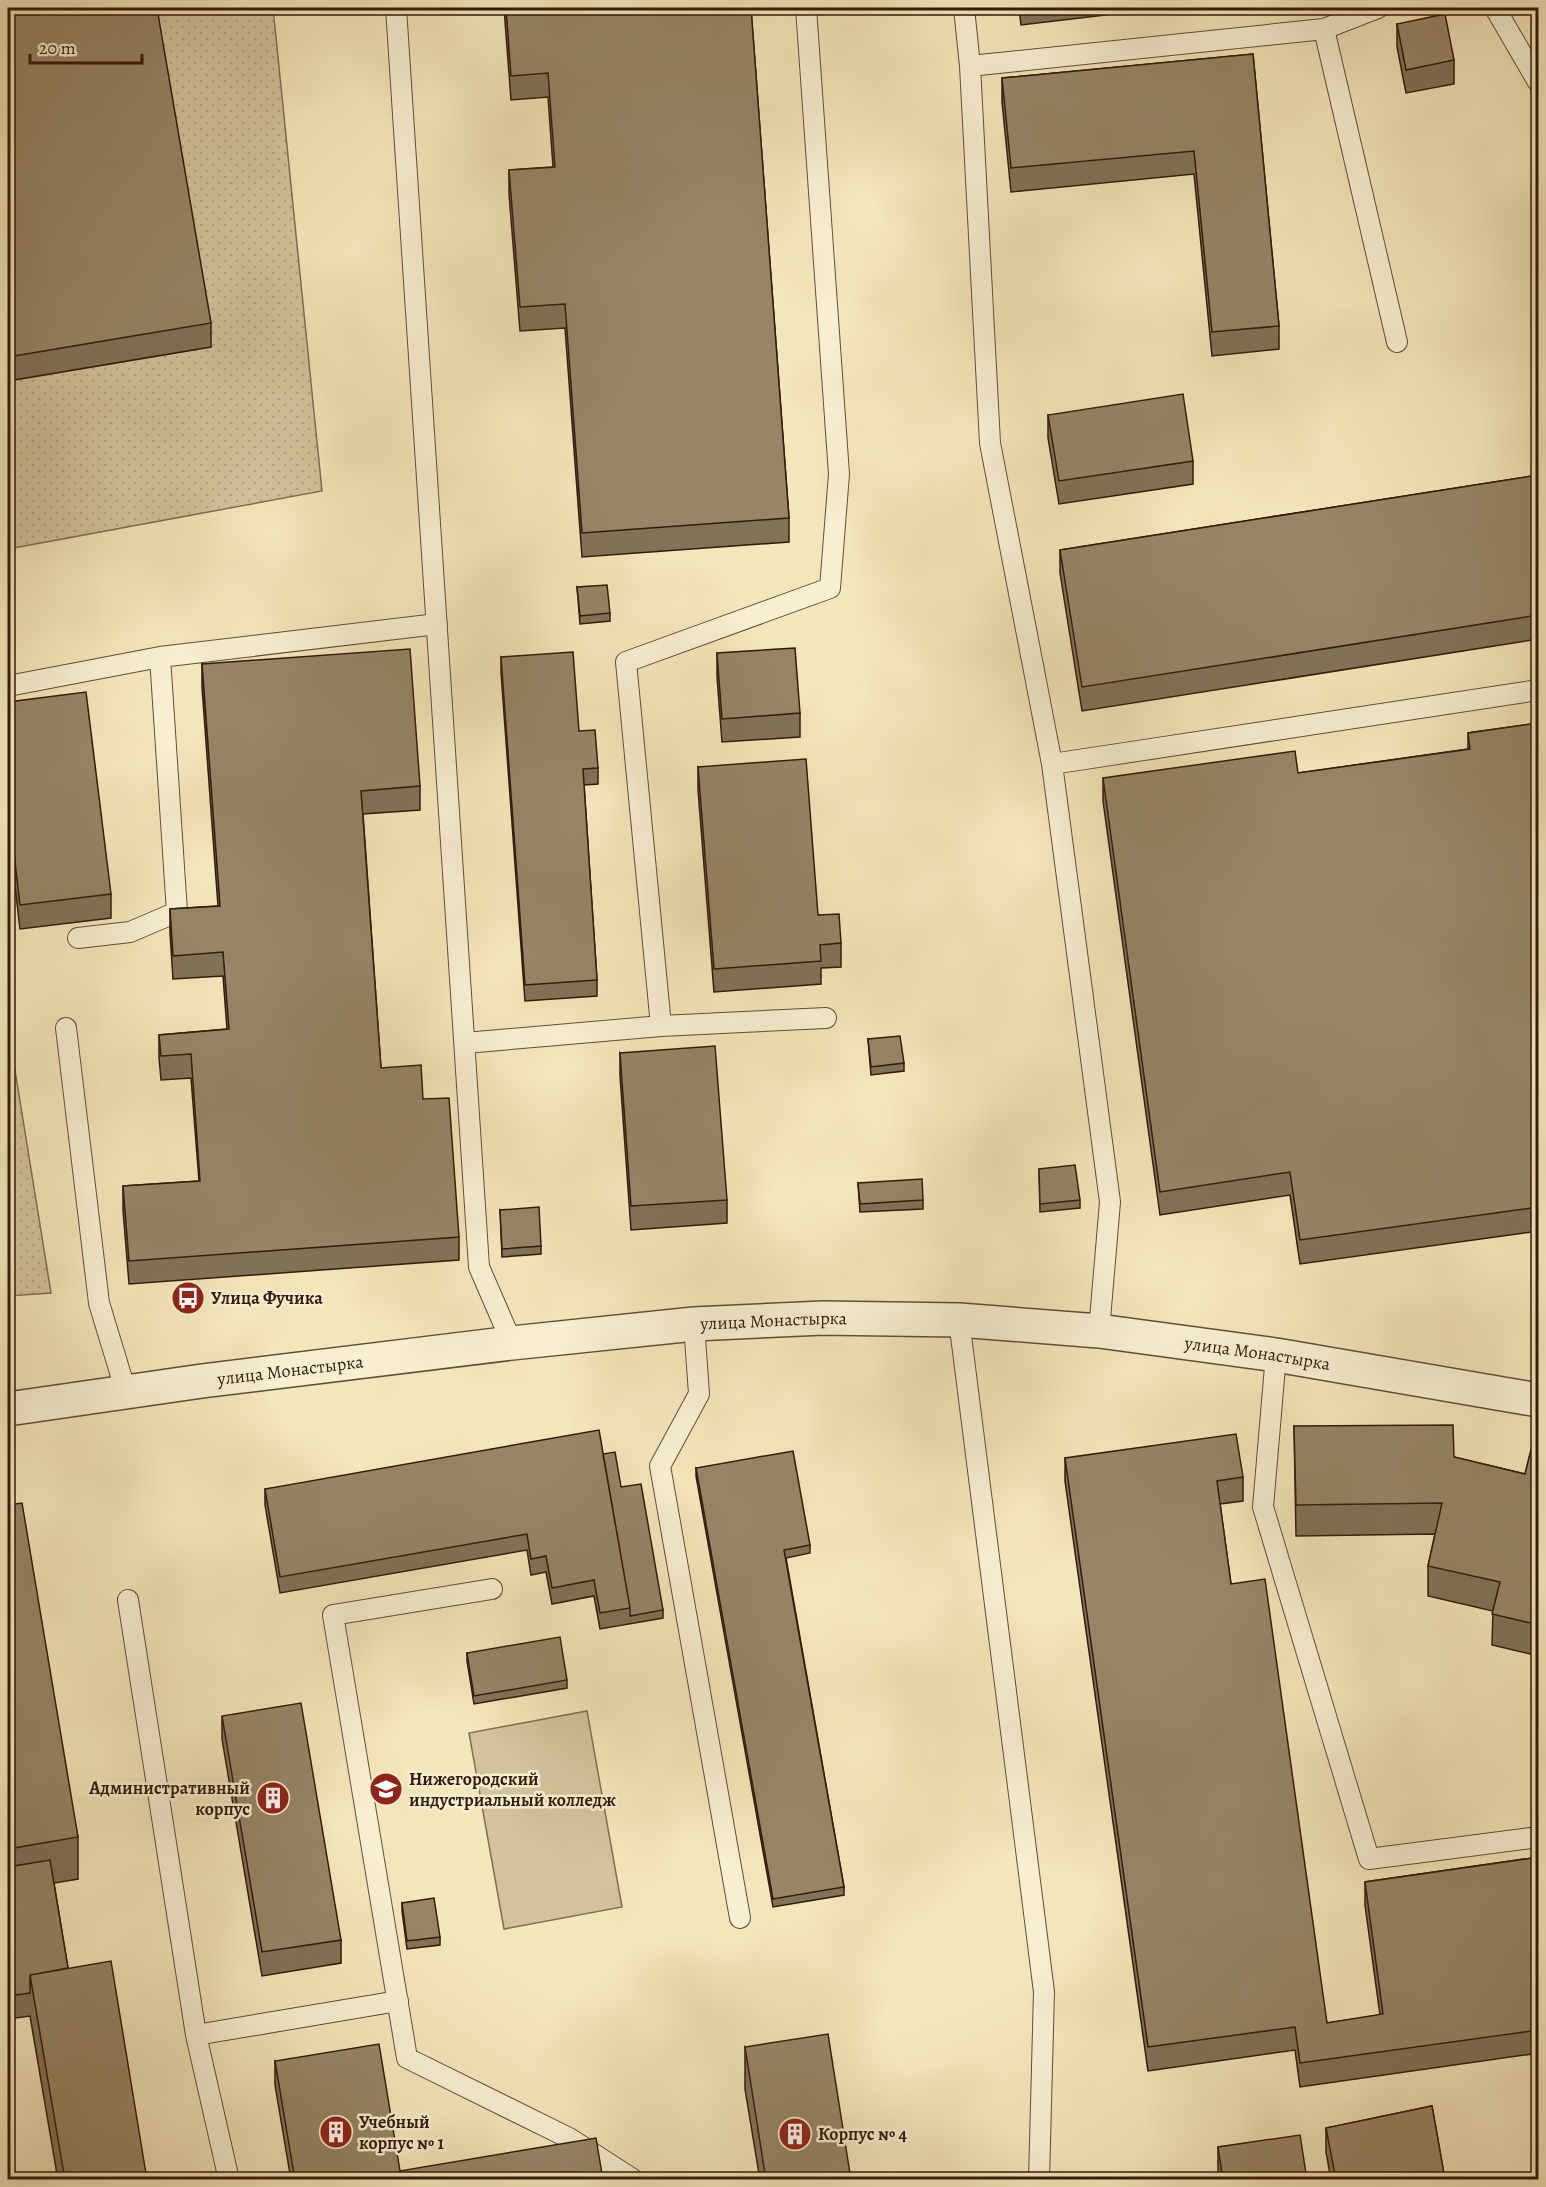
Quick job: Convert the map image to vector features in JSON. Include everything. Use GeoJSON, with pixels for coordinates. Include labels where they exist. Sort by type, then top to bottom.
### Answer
{"type":"FeatureCollection","features":[{"type":"Feature","properties":{"kind":"street","name":"улица Монастырка"},"geometry":{"type":"LineString","coordinates":[[8,1409],[512,1343],[694,1324],[822,1318],[959,1320],[1099,1331],[1276,1356],[1539,1400]]}},
{"type":"Feature","properties":{"kind":"lane"},"geometry":{"type":"LineString","coordinates":[[396,8],[479,1267],[512,1343]]}},
{"type":"Feature","properties":{"kind":"lane"},"geometry":{"type":"LineString","coordinates":[[661,1026],[626,662],[830,588],[839,474],[806,8]]}},
{"type":"Feature","properties":{"kind":"lane"},"geometry":{"type":"LineString","coordinates":[[964,8],[970,66],[990,443],[1053,764],[1110,1202],[1099,1331]]}},
{"type":"Feature","properties":{"kind":"lane"},"geometry":{"type":"LineString","coordinates":[[970,66],[1324,30],[1378,8]]}},
{"type":"Feature","properties":{"kind":"lane"},"geometry":{"type":"LineString","coordinates":[[1495,8],[1539,82]]}},
{"type":"Feature","properties":{"kind":"lane"},"geometry":{"type":"LineString","coordinates":[[1324,30],[1397,342]]}},
{"type":"Feature","properties":{"kind":"lane"},"geometry":{"type":"LineString","coordinates":[[8,686],[160,657],[437,624]]}},
{"type":"Feature","properties":{"kind":"lane"},"geometry":{"type":"LineString","coordinates":[[78,938],[130,932],[177,912],[160,657]]}},
{"type":"Feature","properties":{"kind":"lane"},"geometry":{"type":"LineString","coordinates":[[1053,764],[1539,690]]}},
{"type":"Feature","properties":{"kind":"lane"},"geometry":{"type":"LineString","coordinates":[[465,1043],[661,1026],[826,1018]]}},
{"type":"Feature","properties":{"kind":"lane"},"geometry":{"type":"LineString","coordinates":[[66,1028],[99,1303],[126,1392]]}},
{"type":"Feature","properties":{"kind":"lane"},"geometry":{"type":"LineString","coordinates":[[959,1320],[1044,1992],[1039,2180]]}},
{"type":"Feature","properties":{"kind":"lane"},"geometry":{"type":"LineString","coordinates":[[694,1324],[699,1394],[660,1467],[740,1918]]}},
{"type":"Feature","properties":{"kind":"lane"},"geometry":{"type":"LineString","coordinates":[[1276,1356],[1263,1508],[1370,1859],[1539,1837]]}},
{"type":"Feature","properties":{"kind":"lane"},"geometry":{"type":"LineString","coordinates":[[492,1589],[333,1615],[407,2058],[569,2138],[634,2180]]}},
{"type":"Feature","properties":{"kind":"lane"},"geometry":{"type":"LineString","coordinates":[[128,1600],[196,2035],[229,2180]]}},
{"type":"Feature","properties":{"kind":"lane"},"geometry":{"type":"LineString","coordinates":[[196,2035],[398,2001]]}},
{"type":"Feature","properties":{"kind":"lane"},"geometry":{"type":"LineString","coordinates":[[1040,2151],[1047,2180]]}},
{"type":"Feature","properties":{"kind":"shaded area"},"geometry":{"type":"Polygon","coordinates":[[[8,8],[273,8],[322,491],[8,549],[8,8]]]}},
{"type":"Feature","properties":{"kind":"shaded area"},"geometry":{"type":"Polygon","coordinates":[[[8,1027],[51,1293],[8,1296],[8,1027]]]}},
{"type":"Feature","properties":{"kind":"shaded area"},"geometry":{"type":"Polygon","coordinates":[[[587,1711],[622,1907],[504,1929],[469,1733],[587,1711]]]}},
{"type":"Feature","properties":{"kind":"building"},"geometry":{"type":"Polygon","coordinates":[[[8,8],[157,8],[211,323],[8,357],[8,8]]]}},
{"type":"Feature","properties":{"kind":"building"},"geometry":{"type":"Polygon","coordinates":[[[506,8],[751,8],[789,518],[582,533],[565,304],[520,307],[509,170],[555,167],[548,73],[511,76],[506,8]]]}},
{"type":"Feature","properties":{"kind":"building"},"geometry":{"type":"Polygon","coordinates":[[[1445,14],[1454,60],[1406,70],[1397,24],[1445,14]]]}},
{"type":"Feature","properties":{"kind":"building"},"geometry":{"type":"Polygon","coordinates":[[[1253,54],[1279,326],[1212,332],[1194,151],[1011,168],[1002,78],[1253,54]]]}},
{"type":"Feature","properties":{"kind":"building"},"geometry":{"type":"Polygon","coordinates":[[[1183,394],[1193,461],[1059,481],[1048,415],[1183,394]]]}},
{"type":"Feature","properties":{"kind":"building"},"geometry":{"type":"Polygon","coordinates":[[[1539,475],[1539,615],[1082,687],[1060,550],[1539,475]]]}},
{"type":"Feature","properties":{"kind":"building"},"geometry":{"type":"Polygon","coordinates":[[[607,585],[610,613],[580,616],[577,587],[607,585]]]}},
{"type":"Feature","properties":{"kind":"building"},"geometry":{"type":"Polygon","coordinates":[[[795,648],[800,713],[722,719],[717,653],[795,648]]]}},
{"type":"Feature","properties":{"kind":"building"},"geometry":{"type":"Polygon","coordinates":[[[410,649],[420,786],[361,791],[381,1068],[421,1065],[423,1099],[449,1098],[459,1237],[129,1261],[123,1186],[200,1181],[191,1054],[161,1056],[159,1035],[229,1029],[223,952],[173,956],[170,909],[220,906],[202,664],[410,649]]]}},
{"type":"Feature","properties":{"kind":"building"},"geometry":{"type":"Polygon","coordinates":[[[573,652],[579,731],[595,730],[598,768],[583,769],[597,980],[525,985],[501,657],[573,652]]]}},
{"type":"Feature","properties":{"kind":"building"},"geometry":{"type":"Polygon","coordinates":[[[86,692],[111,894],[20,905],[8,802],[8,702],[86,692]]]}},
{"type":"Feature","properties":{"kind":"building"},"geometry":{"type":"Polygon","coordinates":[[[1539,723],[1539,1207],[1300,1240],[1290,1172],[1160,1192],[1103,778],[1295,751],[1298,773],[1470,749],[1468,733],[1539,723]]]}},
{"type":"Feature","properties":{"kind":"building"},"geometry":{"type":"Polygon","coordinates":[[[806,759],[818,915],[839,914],[841,943],[820,945],[821,961],[714,969],[698,767],[806,759]]]}},
{"type":"Feature","properties":{"kind":"building"},"geometry":{"type":"Polygon","coordinates":[[[900,1036],[904,1063],[871,1067],[868,1039],[900,1036]]]}},
{"type":"Feature","properties":{"kind":"building"},"geometry":{"type":"Polygon","coordinates":[[[715,1046],[727,1200],[631,1206],[620,1053],[715,1046]]]}},
{"type":"Feature","properties":{"kind":"building"},"geometry":{"type":"Polygon","coordinates":[[[1075,1165],[1080,1200],[1040,1204],[1039,1169],[1075,1165]]]}},
{"type":"Feature","properties":{"kind":"building"},"geometry":{"type":"Polygon","coordinates":[[[922,1179],[923,1200],[860,1204],[858,1183],[922,1179]]]}},
{"type":"Feature","properties":{"kind":"building"},"geometry":{"type":"Polygon","coordinates":[[[539,1207],[541,1246],[502,1249],[500,1210],[539,1207]]]}},
{"type":"Feature","properties":{"kind":"building"},"geometry":{"type":"Polygon","coordinates":[[[1538,1421],[1539,1625],[1492,1614],[1500,1582],[1428,1566],[1442,1503],[1296,1505],[1294,1426],[1453,1425],[1454,1457],[1525,1474],[1538,1421]]]}},
{"type":"Feature","properties":{"kind":"building"},"geometry":{"type":"Polygon","coordinates":[[[599,1430],[630,1608],[600,1613],[594,1580],[552,1588],[546,1556],[531,1559],[527,1534],[280,1577],[265,1489],[599,1430]]]}},
{"type":"Feature","properties":{"kind":"building"},"geometry":{"type":"Polygon","coordinates":[[[1236,1434],[1243,1477],[1217,1481],[1231,1584],[1265,1579],[1327,2023],[1383,2014],[1365,1882],[1539,1857],[1539,2030],[1300,2063],[1295,2027],[1148,2047],[1065,1458],[1236,1434]]]}},
{"type":"Feature","properties":{"kind":"building"},"geometry":{"type":"Polygon","coordinates":[[[793,1451],[810,1545],[784,1550],[844,1887],[773,1899],[696,1468],[793,1451]]]}},
{"type":"Feature","properties":{"kind":"building"},"geometry":{"type":"Polygon","coordinates":[[[615,1452],[621,1487],[641,1484],[663,1610],[630,1616],[603,1454],[615,1452]]]}},
{"type":"Feature","properties":{"kind":"building"},"geometry":{"type":"Polygon","coordinates":[[[22,1503],[78,1837],[8,1849],[8,1505],[22,1503]]]}},
{"type":"Feature","properties":{"kind":"building"},"geometry":{"type":"Polygon","coordinates":[[[560,1637],[567,1680],[474,1696],[467,1653],[560,1637]]]}},
{"type":"Feature","properties":{"kind":"building","name":"Административный корпус"},"geometry":{"type":"Polygon","coordinates":[[[301,1703],[341,1940],[262,1952],[222,1716],[301,1703]]]}},
{"type":"Feature","properties":{"kind":"building"},"geometry":{"type":"Polygon","coordinates":[[[50,1860],[68,1968],[30,1975],[30,1993],[8,1996],[8,1867],[50,1860]]]}},
{"type":"Feature","properties":{"kind":"building"},"geometry":{"type":"Polygon","coordinates":[[[434,1898],[440,1937],[407,1941],[402,1903],[434,1898]]]}},
{"type":"Feature","properties":{"kind":"building"},"geometry":{"type":"Polygon","coordinates":[[[111,1961],[147,2180],[65,2180],[30,1975],[111,1961]]]}},
{"type":"Feature","properties":{"kind":"building","name":"Корпус № 4"},"geometry":{"type":"Polygon","coordinates":[[[828,2034],[851,2180],[766,2180],[745,2047],[828,2034]]]}},
{"type":"Feature","properties":{"kind":"building"},"geometry":{"type":"Polygon","coordinates":[[[379,2044],[400,2171],[596,2138],[603,2180],[295,2180],[275,2061],[379,2044]]]}},
{"type":"Feature","properties":{"kind":"building"},"geometry":{"type":"Polygon","coordinates":[[[1432,2106],[1445,2179],[1336,2180],[1326,2128],[1432,2106]]]}},
{"type":"Feature","properties":{"kind":"building"},"geometry":{"type":"Polygon","coordinates":[[[1300,2135],[1307,2180],[1223,2180],[1218,2147],[1300,2135]]]}},
{"type":"Feature","properties":{"kind":"building"},"geometry":{"type":"Polygon","coordinates":[[[1539,2175],[1539,2180],[1512,2180],[1539,2175]]]}},
{"type":"Feature","properties":{"kind":"place","name":"Улица Фучика"},"geometry":{"type":"Point","coordinates":[188,1298]}},
{"type":"Feature","properties":{"kind":"place","name":"Нижегородский индустриальный колледж"},"geometry":{"type":"Point","coordinates":[386,1789]}},
{"type":"Feature","properties":{"kind":"place","name":"Административный корпус"},"geometry":{"type":"Point","coordinates":[273,1798]}},
{"type":"Feature","properties":{"kind":"place","name":"Учебный корпус № 1"},"geometry":{"type":"Point","coordinates":[336,2132]}},
{"type":"Feature","properties":{"kind":"place","name":"Корпус № 4"},"geometry":{"type":"Point","coordinates":[795,2134]}}]}
